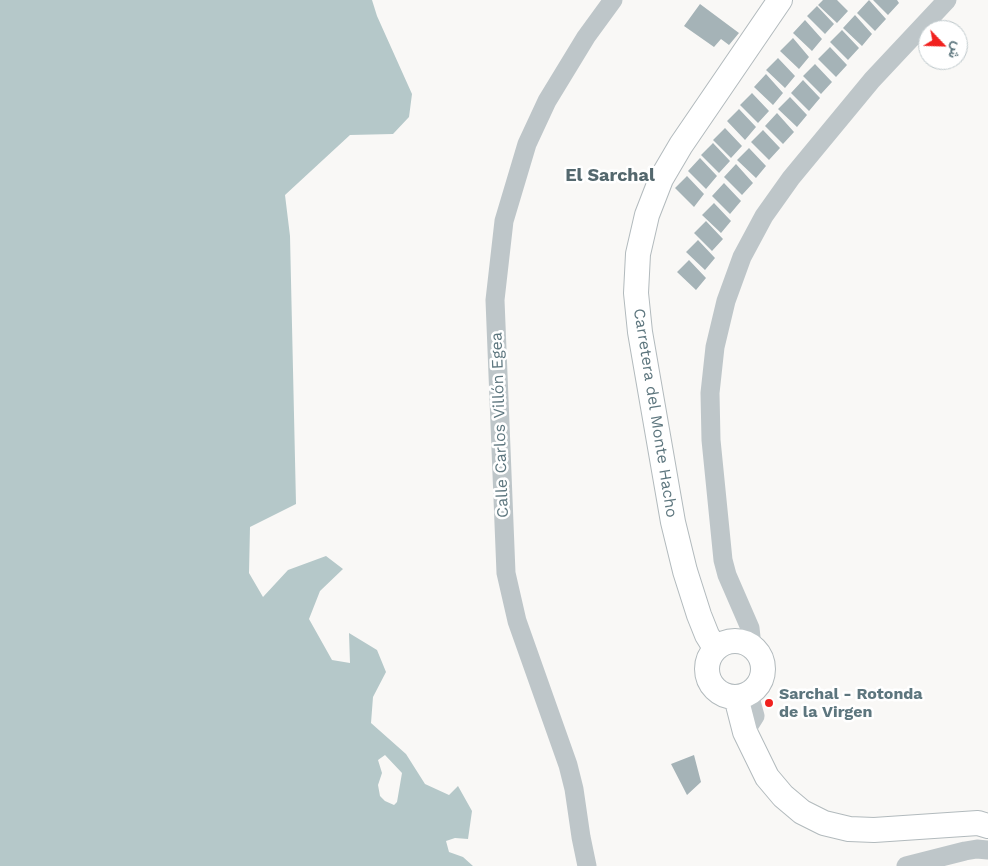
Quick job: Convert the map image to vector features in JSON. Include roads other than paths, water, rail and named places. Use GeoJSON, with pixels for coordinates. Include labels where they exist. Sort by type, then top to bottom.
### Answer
{"type":"FeatureCollection","features":[{"type":"Feature","properties":{"kind":"main road","name":"Carretera del Monte Hacho"},"geometry":{"type":"LineString","coordinates":[[732,640],[699,615],[685,571],[672,512],[640,332],[636,293],[638,254],[647,216],[661,179],[681,145],[780,0]]}},
{"type":"Feature","properties":{"kind":"main road"},"geometry":{"type":"LineString","coordinates":[[742,707],[761,680],[763,672],[762,663],[759,653],[732,640],[710,655],[706,664],[709,682],[714,689],[722,695],[731,697],[742,707],[767,777],[782,796],[802,812],[824,823],[849,829],[874,830],[978,823],[988,826]]}},
{"type":"Feature","properties":{"kind":"street","name":"Calle Carlos Villón Egea"},"geometry":{"type":"LineString","coordinates":[[587,866],[568,765],[517,621],[506,574],[495,300],[504,221],[527,144],[547,100],[586,37],[613,0]]}},
{"type":"Feature","properties":{"kind":"street"},"geometry":{"type":"LineString","coordinates":[[732,640],[727,575],[723,560],[711,440],[710,393],[715,346],[726,301],[742,257],[764,216],[792,178],[872,80],[947,0]]}},
{"type":"Feature","properties":{"kind":"street"},"geometry":{"type":"LineString","coordinates":[[906,866],[965,851],[988,850]]}},
{"type":"Feature","properties":{"kind":"place","name":"Sarchal - Rotonda de la Virgen"},"geometry":{"type":"Point","coordinates":[769,703]}},
{"type":"Feature","properties":{"kind":"district","name":"El Sarchal"},"geometry":{"type":"Point","coordinates":[610,176]}}]}
